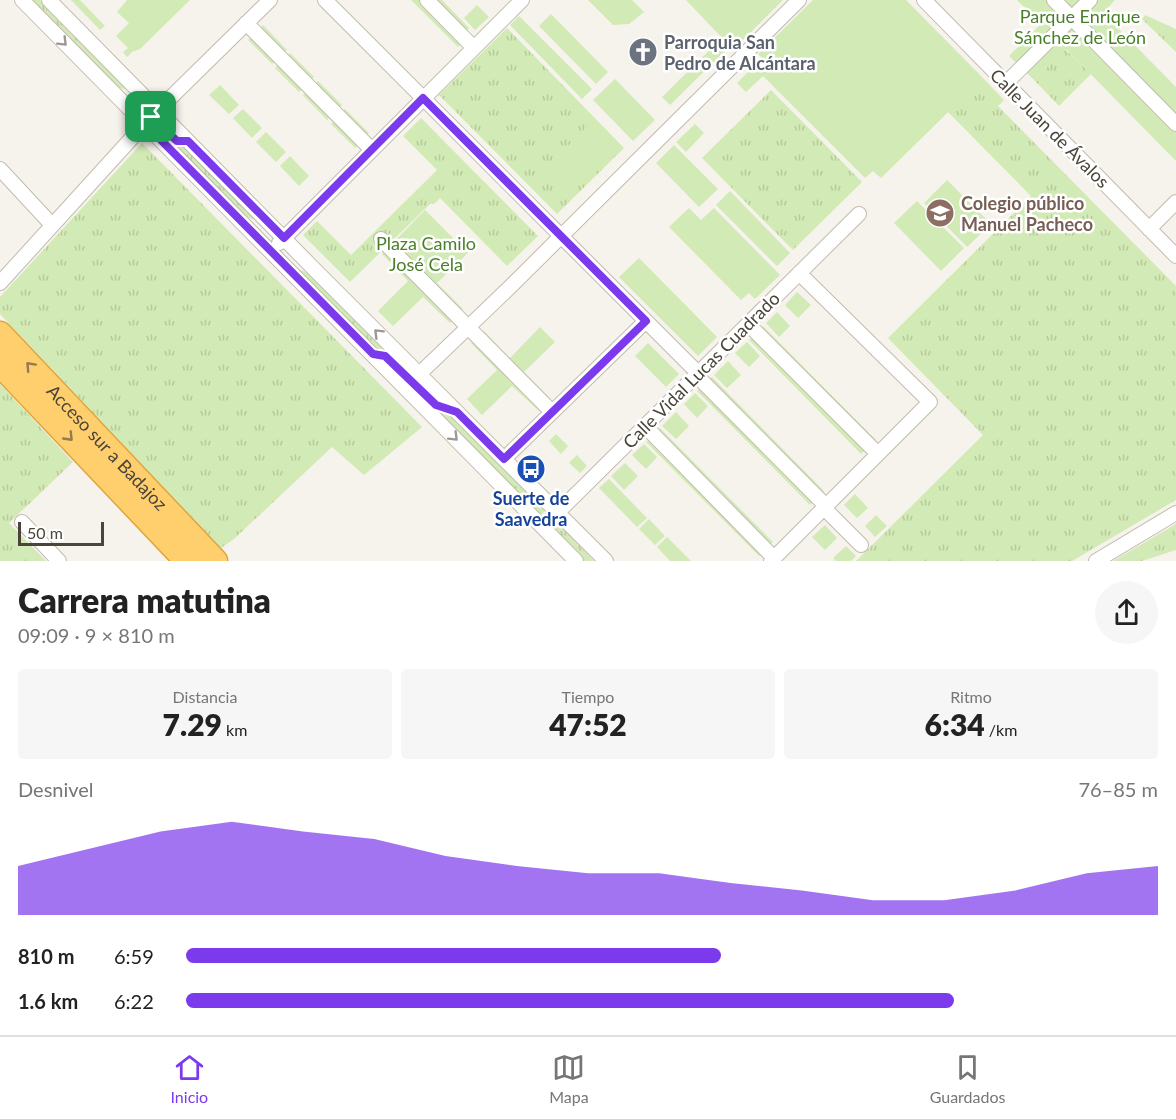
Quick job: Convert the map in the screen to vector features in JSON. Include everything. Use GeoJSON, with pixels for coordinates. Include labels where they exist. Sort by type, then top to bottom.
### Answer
{"type":"FeatureCollection","features":[{"type":"Feature","properties":{"kind":"highway","name":"Acceso sur a Badajoz"},"geometry":{"type":"LineString","coordinates":[[0,334],[215,561]]}},
{"type":"Feature","properties":{"kind":"highway","name":"Acceso sur a Badajoz"},"geometry":{"type":"LineString","coordinates":[[0,364],[187,561]]}},
{"type":"Feature","properties":{"kind":"street"},"geometry":{"type":"LineString","coordinates":[[22,0],[111,91],[188,141],[373,354],[457,412],[606,561]]}},
{"type":"Feature","properties":{"kind":"street"},"geometry":{"type":"LineString","coordinates":[[49,0],[243,223],[314,269],[412,381],[576,561]]}},
{"type":"Feature","properties":{"kind":"street"},"geometry":{"type":"LineString","coordinates":[[0,283],[151,117],[270,0]]}},
{"type":"Feature","properties":{"kind":"street"},"geometry":{"type":"LineString","coordinates":[[325,0],[646,321],[861,545]]}},
{"type":"Feature","properties":{"kind":"street"},"geometry":{"type":"LineString","coordinates":[[427,0],[474,48]]}},
{"type":"Feature","properties":{"kind":"street"},"geometry":{"type":"LineString","coordinates":[[277,244],[522,0]]}},
{"type":"Feature","properties":{"kind":"street"},"geometry":{"type":"LineString","coordinates":[[412,381],[799,0]]}},
{"type":"Feature","properties":{"kind":"street","name":"Calle Juan de Ávalos"},"geometry":{"type":"LineString","coordinates":[[924,0],[1176,256]]}},
{"type":"Feature","properties":{"kind":"street"},"geometry":{"type":"LineString","coordinates":[[1054,0],[1176,124]]}},
{"type":"Feature","properties":{"kind":"street"},"geometry":{"type":"LineString","coordinates":[[1006,83],[1090,0]]}},
{"type":"Feature","properties":{"kind":"street"},"geometry":{"type":"LineString","coordinates":[[246,23],[372,150]]}},
{"type":"Feature","properties":{"kind":"street"},"geometry":{"type":"LineString","coordinates":[[0,169],[52,225]]}},
{"type":"Feature","properties":{"kind":"street"},"geometry":{"type":"LineString","coordinates":[[1149,229],[1176,202]]}},
{"type":"Feature","properties":{"kind":"street","name":"Calle Vidal Lucas Cuadrado"},"geometry":{"type":"LineString","coordinates":[[543,527],[859,214]]}},
{"type":"Feature","properties":{"kind":"street"},"geometry":{"type":"LineString","coordinates":[[381,239],[552,412]]}},
{"type":"Feature","properties":{"kind":"street"},"geometry":{"type":"LineString","coordinates":[[645,426],[773,559],[930,402],[799,273]]}},
{"type":"Feature","properties":{"kind":"street"},"geometry":{"type":"LineString","coordinates":[[504,459],[646,321]]}},
{"type":"Feature","properties":{"kind":"street"},"geometry":{"type":"LineString","coordinates":[[748,324],[878,454]]}},
{"type":"Feature","properties":{"kind":"street"},"geometry":{"type":"LineString","coordinates":[[1096,561],[1176,513]]}},
{"type":"Feature","properties":{"kind":"street"},"geometry":{"type":"LineString","coordinates":[[22,522],[59,561]]}},
{"type":"Feature","properties":{"kind":"green space"},"geometry":{"type":"Polygon","coordinates":[[[30,0],[40,0],[128,89],[117,87],[30,0]]]}},
{"type":"Feature","properties":{"kind":"green space"},"geometry":{"type":"Polygon","coordinates":[[[71,0],[80,0],[105,26],[100,30],[71,0]]]}},
{"type":"Feature","properties":{"kind":"green space"},"geometry":{"type":"Polygon","coordinates":[[[127,0],[190,0],[140,49],[127,57],[123,52],[128,48],[116,36],[129,23],[117,12],[127,0]]]}},
{"type":"Feature","properties":{"kind":"green space"},"geometry":{"type":"Polygon","coordinates":[[[411,0],[442,0],[469,28],[466,31],[470,35],[458,47],[411,0]]]}},
{"type":"Feature","properties":{"kind":"green space"},"geometry":{"type":"Polygon","coordinates":[[[588,0],[632,0],[644,12],[629,24],[613,25],[588,0]]]}},
{"type":"Feature","properties":{"kind":"green space"},"geometry":{"type":"Polygon","coordinates":[[[686,0],[783,0],[734,49],[730,46],[670,105],[662,97],[722,38],[686,0]]]}},
{"type":"Feature","properties":{"kind":"green space"},"geometry":{"type":"Polygon","coordinates":[[[813,0],[906,0],[983,78],[881,178],[873,171],[865,178],[763,76],[746,92],[737,83],[762,58],[758,54],[813,0]]]}},
{"type":"Feature","properties":{"kind":"green space","name":"Parque Enrique Sánchez de León"},"geometry":{"type":"Polygon","coordinates":[[[1017,0],[1115,0],[1103,13],[1176,87],[1176,161],[1066,49],[1034,80],[1009,56],[1041,24],[1017,0]]]}},
{"type":"Feature","properties":{"kind":"green space"},"geometry":{"type":"Polygon","coordinates":[[[477,5],[489,17],[475,30],[464,18],[477,5]]]}},
{"type":"Feature","properties":{"kind":"green space"},"geometry":{"type":"Polygon","coordinates":[[[551,14],[608,72],[596,84],[539,26],[551,14]]]}},
{"type":"Feature","properties":{"kind":"green space"},"geometry":{"type":"Polygon","coordinates":[[[1145,15],[1176,29],[1176,52],[1142,19],[1145,15]]]}},
{"type":"Feature","properties":{"kind":"green space"},"geometry":{"type":"Polygon","coordinates":[[[519,16],[592,89],[582,99],[510,25],[519,16]]]}},
{"type":"Feature","properties":{"kind":"green space"},"geometry":{"type":"Polygon","coordinates":[[[263,25],[287,50],[272,64],[248,40],[263,25]]]}},
{"type":"Feature","properties":{"kind":"green space"},"geometry":{"type":"Polygon","coordinates":[[[507,28],[624,148],[557,214],[439,95],[507,28]]]}},
{"type":"Feature","properties":{"kind":"green space"},"geometry":{"type":"Polygon","coordinates":[[[1065,49],[1091,74],[1059,106],[1034,80],[1065,49]]]}},
{"type":"Feature","properties":{"kind":"green space"},"geometry":{"type":"Polygon","coordinates":[[[290,53],[314,77],[299,92],[275,68],[290,53]]]}},
{"type":"Feature","properties":{"kind":"green space"},"geometry":{"type":"Polygon","coordinates":[[[983,78],[1004,100],[998,106],[1176,286],[1176,500],[1072,561],[856,561],[983,435],[888,338],[1031,196],[948,112],[983,78]]]}},
{"type":"Feature","properties":{"kind":"green space"},"geometry":{"type":"Polygon","coordinates":[[[615,79],[655,120],[633,141],[593,100],[615,79]]]}},
{"type":"Feature","properties":{"kind":"green space"},"geometry":{"type":"Polygon","coordinates":[[[318,81],[342,105],[327,120],[303,95],[318,81]]]}},
{"type":"Feature","properties":{"kind":"green space"},"geometry":{"type":"Polygon","coordinates":[[[220,85],[239,105],[229,114],[209,95],[220,85]]]}},
{"type":"Feature","properties":{"kind":"green space"},"geometry":{"type":"Polygon","coordinates":[[[771,90],[862,182],[793,250],[702,158],[771,90]]]}},
{"type":"Feature","properties":{"kind":"green space"},"geometry":{"type":"Polygon","coordinates":[[[243,109],[262,128],[252,138],[233,118],[243,109]]]}},
{"type":"Feature","properties":{"kind":"green space"},"geometry":{"type":"Polygon","coordinates":[[[345,109],[369,133],[355,148],[331,124],[345,109]]]}},
{"type":"Feature","properties":{"kind":"green space"},"geometry":{"type":"Polygon","coordinates":[[[421,118],[538,236],[507,266],[440,198],[434,204],[430,204],[350,282],[303,235],[317,221],[351,255],[437,170],[403,136],[421,118]]]}},
{"type":"Feature","properties":{"kind":"green space"},"geometry":{"type":"Polygon","coordinates":[[[592,122],[617,146],[568,194],[543,170],[592,122]]]}},
{"type":"Feature","properties":{"kind":"green space"},"geometry":{"type":"Polygon","coordinates":[[[695,124],[704,133],[686,152],[676,142],[695,124]]]}},
{"type":"Feature","properties":{"kind":"green space"},"geometry":{"type":"Polygon","coordinates":[[[266,132],[286,152],[276,162],[256,142],[266,132]]]}},
{"type":"Feature","properties":{"kind":"green space"},"geometry":{"type":"Polygon","coordinates":[[[142,143],[422,427],[364,475],[332,447],[234,539],[221,548],[0,314],[0,297],[142,143]]]}},
{"type":"Feature","properties":{"kind":"green space"},"geometry":{"type":"Polygon","coordinates":[[[174,144],[186,148],[257,220],[246,217],[174,144]]]}},
{"type":"Feature","properties":{"kind":"green space"},"geometry":{"type":"Polygon","coordinates":[[[674,145],[718,189],[699,207],[656,163],[674,145]]]}},
{"type":"Feature","properties":{"kind":"green space"},"geometry":{"type":"Polygon","coordinates":[[[290,156],[309,176],[299,186],[280,166],[290,156]]]}},
{"type":"Feature","properties":{"kind":"green space"},"geometry":{"type":"Polygon","coordinates":[[[947,180],[991,224],[967,247],[924,203],[947,180]]]}},
{"type":"Feature","properties":{"kind":"green space"},"geometry":{"type":"Polygon","coordinates":[[[730,191],[790,253],[777,266],[716,205],[730,191]]]}},
{"type":"Feature","properties":{"kind":"green space"},"geometry":{"type":"Polygon","coordinates":[[[917,201],[964,248],[941,271],[894,223],[917,201]]]}},
{"type":"Feature","properties":{"kind":"green space"},"geometry":{"type":"Polygon","coordinates":[[[689,208],[701,220],[714,208],[780,275],[755,299],[749,293],[741,300],[669,227],[689,208]]]}},
{"type":"Feature","properties":{"kind":"green space","name":"Plaza Camilo José Cela"},"geometry":{"type":"Polygon","coordinates":[[[425,210],[468,253],[437,283],[463,309],[450,323],[423,297],[393,326],[378,311],[408,281],[382,254],[425,210]]]}},
{"type":"Feature","properties":{"kind":"green space"},"geometry":{"type":"Polygon","coordinates":[[[639,258],[717,337],[698,356],[619,277],[639,258]]]}},
{"type":"Feature","properties":{"kind":"green space"},"geometry":{"type":"Polygon","coordinates":[[[297,269],[309,273],[388,352],[378,351],[297,269]]]}},
{"type":"Feature","properties":{"kind":"green space"},"geometry":{"type":"Polygon","coordinates":[[[797,292],[811,305],[798,318],[785,305],[797,292]]]}},
{"type":"Feature","properties":{"kind":"green space"},"geometry":{"type":"Polygon","coordinates":[[[777,312],[790,326],[779,337],[766,323],[777,312]]]}},
{"type":"Feature","properties":{"kind":"green space"},"geometry":{"type":"Polygon","coordinates":[[[763,326],[876,440],[861,454],[749,340],[763,326]]]}},
{"type":"Feature","properties":{"kind":"green space"},"geometry":{"type":"Polygon","coordinates":[[[540,327],[555,342],[524,372],[551,399],[539,411],[512,386],[482,415],[467,399],[497,370],[471,343],[484,331],[510,358],[540,327]]]}},
{"type":"Feature","properties":{"kind":"green space"},"geometry":{"type":"Polygon","coordinates":[[[747,342],[760,356],[749,367],[735,353],[747,342]]]}},
{"type":"Feature","properties":{"kind":"green space"},"geometry":{"type":"Polygon","coordinates":[[[648,343],[679,374],[666,387],[635,356],[648,343]]]}},
{"type":"Feature","properties":{"kind":"green space"},"geometry":{"type":"Polygon","coordinates":[[[728,361],[741,375],[727,388],[714,375],[728,361]]]}},
{"type":"Feature","properties":{"kind":"green space"},"geometry":{"type":"Polygon","coordinates":[[[712,377],[824,491],[810,505],[697,391],[712,377]]]}},
{"type":"Feature","properties":{"kind":"green space"},"geometry":{"type":"Polygon","coordinates":[[[0,384],[73,462],[9,523],[46,561],[0,561],[0,384]]]}},
{"type":"Feature","properties":{"kind":"green space"},"geometry":{"type":"Polygon","coordinates":[[[695,393],[708,406],[697,418],[684,404],[695,393]]]}},
{"type":"Feature","properties":{"kind":"green space"},"geometry":{"type":"Polygon","coordinates":[[[436,409],[448,412],[544,510],[543,514],[539,514],[436,409]]]}},
{"type":"Feature","properties":{"kind":"green space"},"geometry":{"type":"Polygon","coordinates":[[[676,412],[689,426],[676,439],[662,426],[676,412]]]}},
{"type":"Feature","properties":{"kind":"green space"},"geometry":{"type":"Polygon","coordinates":[[[660,428],[773,542],[759,556],[646,442],[660,428]]]}},
{"type":"Feature","properties":{"kind":"green space"},"geometry":{"type":"Polygon","coordinates":[[[556,434],[568,446],[561,454],[549,441],[556,434]]]}},
{"type":"Feature","properties":{"kind":"green space"},"geometry":{"type":"Polygon","coordinates":[[[644,444],[657,457],[646,469],[632,455],[644,444]]]}},
{"type":"Feature","properties":{"kind":"green space"},"geometry":{"type":"Polygon","coordinates":[[[577,455],[587,466],[580,473],[569,463],[577,455]]]}},
{"type":"Feature","properties":{"kind":"green space"},"geometry":{"type":"Polygon","coordinates":[[[625,463],[638,476],[624,490],[611,476],[625,463]]]}},
{"type":"Feature","properties":{"kind":"green space"},"geometry":{"type":"Polygon","coordinates":[[[609,479],[647,518],[637,527],[599,488],[609,479]]]}},
{"type":"Feature","properties":{"kind":"green space"},"geometry":{"type":"Polygon","coordinates":[[[855,494],[868,508],[857,518],[844,505],[855,494]]]}},
{"type":"Feature","properties":{"kind":"green space"},"geometry":{"type":"Polygon","coordinates":[[[876,515],[887,526],[875,537],[865,526],[876,515]]]}},
{"type":"Feature","properties":{"kind":"green space"},"geometry":{"type":"Polygon","coordinates":[[[649,519],[665,536],[655,545],[639,529],[649,519]]]}},
{"type":"Feature","properties":{"kind":"green space"},"geometry":{"type":"Polygon","coordinates":[[[1176,524],[1176,550],[1142,561],[1113,561],[1176,524]]]}},
{"type":"Feature","properties":{"kind":"green space"},"geometry":{"type":"Polygon","coordinates":[[[558,525],[594,561],[585,561],[555,531],[558,525]]]}},
{"type":"Feature","properties":{"kind":"green space"},"geometry":{"type":"Polygon","coordinates":[[[825,525],[837,538],[825,550],[812,537],[825,525]]]}},
{"type":"Feature","properties":{"kind":"green space"},"geometry":{"type":"Polygon","coordinates":[[[667,537],[691,561],[670,561],[657,547],[667,537]]]}},
{"type":"Feature","properties":{"kind":"green space"},"geometry":{"type":"Polygon","coordinates":[[[846,546],[856,556],[851,561],[836,561],[833,558],[846,546]]]}},
{"type":"Feature","properties":{"kind":"place","name":"Parroquia San Pedro de Alcántara"},"geometry":{"type":"Point","coordinates":[643,52]}},
{"type":"Feature","properties":{"kind":"place","name":"Colegio público Manuel Pacheco"},"geometry":{"type":"Point","coordinates":[940,213]}},
{"type":"Feature","properties":{"kind":"place","name":"Suerte de Saavedra"},"geometry":{"type":"Point","coordinates":[531,469]}},
{"type":"Feature","properties":{"kind":"route"},"geometry":{"type":"LineString","coordinates":[[423,98],[646,321],[504,459],[457,412],[436,405],[385,356],[373,354],[145,124],[151,117],[177,141],[188,141],[284,238],[423,98]]}}]}
